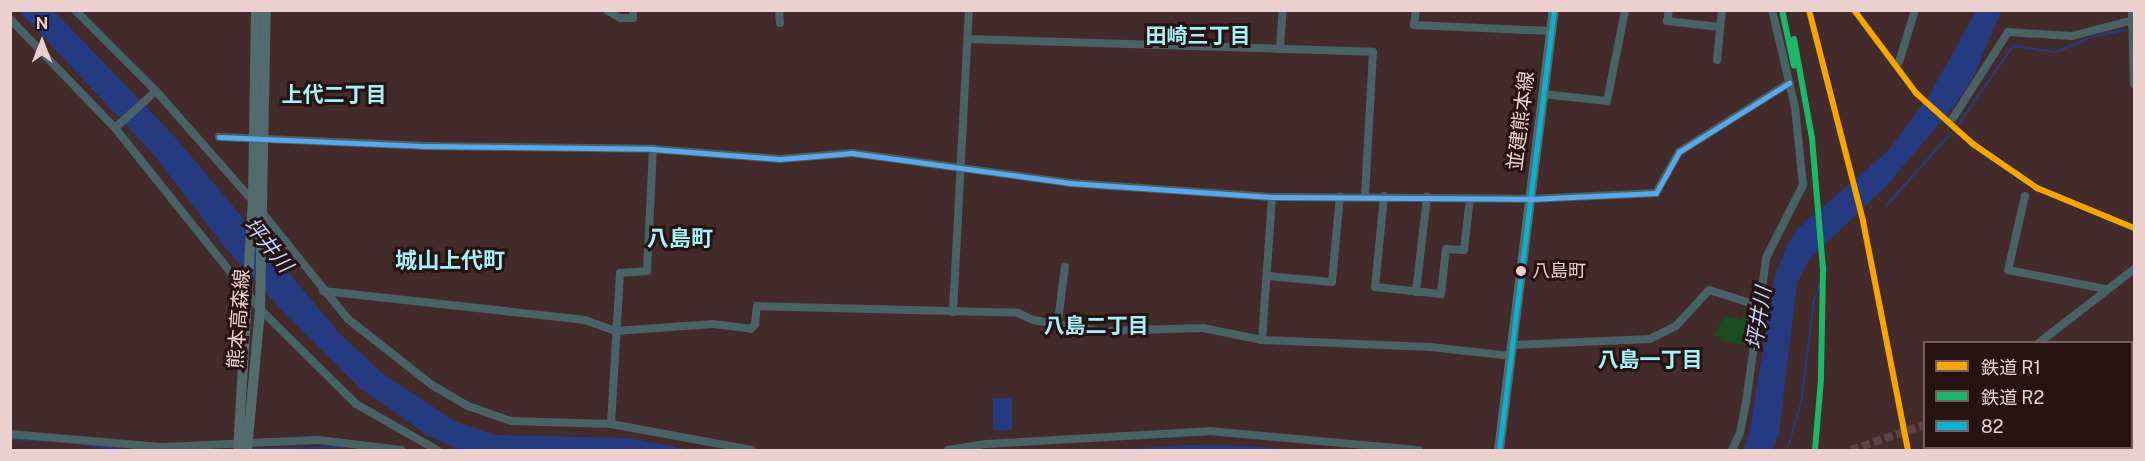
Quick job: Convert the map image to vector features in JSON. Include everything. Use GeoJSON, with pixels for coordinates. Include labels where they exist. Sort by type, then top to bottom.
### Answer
{"type":"FeatureCollection","features":[{"type":"Feature","properties":{"kind":"main road","name":"熊本高森線"},"geometry":{"type":"LineString","coordinates":[[243,447],[254,141],[256,10]]}},
{"type":"Feature","properties":{"kind":"main road","name":"熊本高森線"},"geometry":{"type":"LineString","coordinates":[[243,447],[260,309],[266,138],[266,10]]}},
{"type":"Feature","properties":{"kind":"main road","name":"並建熊本線"},"geometry":{"type":"LineString","coordinates":[[1499,450],[1554,10]]}},
{"type":"Feature","properties":{"kind":"street"},"geometry":{"type":"LineString","coordinates":[[75,10],[154,92],[252,201],[322,291],[348,319],[391,356],[468,406],[511,421],[611,424],[752,450]]}},
{"type":"Feature","properties":{"kind":"street"},"geometry":{"type":"LineString","coordinates":[[607,10],[620,18],[633,18],[633,10]]}},
{"type":"Feature","properties":{"kind":"street"},"geometry":{"type":"LineString","coordinates":[[779,10],[780,23]]}},
{"type":"Feature","properties":{"kind":"street"},"geometry":{"type":"LineString","coordinates":[[953,312],[969,10]]}},
{"type":"Feature","properties":{"kind":"street"},"geometry":{"type":"LineString","coordinates":[[1280,49],[1283,10]]}},
{"type":"Feature","properties":{"kind":"street"},"geometry":{"type":"LineString","coordinates":[[1416,10],[1414,25],[1551,31]]}},
{"type":"Feature","properties":{"kind":"street"},"geometry":{"type":"LineString","coordinates":[[1669,10],[1667,21],[1720,27]]}},
{"type":"Feature","properties":{"kind":"street"},"geometry":{"type":"LineString","coordinates":[[1716,60],[1722,10]]}},
{"type":"Feature","properties":{"kind":"street"},"geometry":{"type":"LineString","coordinates":[[1732,450],[1740,433],[1746,403],[1757,305],[1766,258],[1803,185],[1789,83],[1772,10]]}},
{"type":"Feature","properties":{"kind":"street"},"geometry":{"type":"LineString","coordinates":[[1899,62],[1915,10]]}},
{"type":"Feature","properties":{"kind":"street"},"geometry":{"type":"LineString","coordinates":[[1543,94],[1607,101],[1625,11]]}},
{"type":"Feature","properties":{"kind":"street"},"geometry":{"type":"LineString","coordinates":[[1953,118],[2008,32],[2072,36],[2133,15],[2134,84]]}},
{"type":"Feature","properties":{"kind":"street"},"geometry":{"type":"LineString","coordinates":[[10,19],[117,126],[260,309],[356,404],[437,450]]}},
{"type":"Feature","properties":{"kind":"street"},"geometry":{"type":"LineString","coordinates":[[968,39],[1373,52],[1365,196]]}},
{"type":"Feature","properties":{"kind":"street"},"geometry":{"type":"LineString","coordinates":[[219,137],[254,141],[266,138],[422,146],[653,149],[780,159],[852,153],[1070,183],[1272,197],[1384,196],[1530,199],[1656,193],[1679,152],[1789,83]]}},
{"type":"Feature","properties":{"kind":"street"},"geometry":{"type":"LineString","coordinates":[[117,126],[154,92]]}},
{"type":"Feature","properties":{"kind":"street"},"geometry":{"type":"LineString","coordinates":[[611,424],[620,273],[647,271],[653,149]]}},
{"type":"Feature","properties":{"kind":"street"},"geometry":{"type":"LineString","coordinates":[[1267,276],[1332,282],[1340,196]]}},
{"type":"Feature","properties":{"kind":"street"},"geometry":{"type":"LineString","coordinates":[[1384,196],[1376,287],[1440,294],[1446,249],[1464,250],[1470,198]]}},
{"type":"Feature","properties":{"kind":"street"},"geometry":{"type":"LineString","coordinates":[[2025,196],[2008,270],[2106,289]]}},
{"type":"Feature","properties":{"kind":"street"},"geometry":{"type":"LineString","coordinates":[[1262,340],[1272,197]]}},
{"type":"Feature","properties":{"kind":"street"},"geometry":{"type":"LineString","coordinates":[[1416,292],[1427,197]]}},
{"type":"Feature","properties":{"kind":"street"},"geometry":{"type":"LineString","coordinates":[[1058,322],[1065,266]]}},
{"type":"Feature","properties":{"kind":"street"},"geometry":{"type":"LineString","coordinates":[[2041,341],[2134,269]]}},
{"type":"Feature","properties":{"kind":"street"},"geometry":{"type":"LineString","coordinates":[[322,291],[585,320],[616,331],[713,324],[751,328],[755,324],[757,306],[1018,313],[1033,320],[1058,322],[1098,331],[1203,328],[1262,340],[1512,350],[1650,339],[1676,326],[1709,290],[1757,305]]}},
{"type":"Feature","properties":{"kind":"street"},"geometry":{"type":"LineString","coordinates":[[948,450],[986,444],[1209,431],[1419,450]]}},
{"type":"Feature","properties":{"kind":"street"},"geometry":{"type":"LineString","coordinates":[[10,434],[163,447],[243,447],[318,440],[401,450]]}},
{"type":"Feature","properties":{"kind":"green space"},"geometry":{"type":"Polygon","coordinates":[[[1748,308],[1753,309],[1748,345],[1721,341],[1721,337],[1714,336],[1725,315],[1741,320],[1748,308]]]}},
{"type":"Feature","properties":{"kind":"water"},"geometry":{"type":"Polygon","coordinates":[[[19,11],[54,11],[174,136],[340,334],[383,374],[456,422],[496,435],[630,438],[691,450],[460,450],[430,437],[361,389],[284,313],[222,244],[154,155],[19,11]]]}},
{"type":"Feature","properties":{"kind":"water"},"geometry":{"type":"Polygon","coordinates":[[[1976,11],[2001,11],[1974,76],[1954,106],[1889,183],[1809,260],[1797,283],[1779,433],[1773,450],[1743,450],[1749,435],[1775,275],[1788,244],[1798,228],[1888,151],[1929,96],[1976,11]]]}},
{"type":"Feature","properties":{"kind":"water"},"geometry":{"type":"Polygon","coordinates":[[[993,398],[1012,398],[1012,430],[993,430],[993,398]]]}},
{"type":"Feature","properties":{"kind":"water"},"geometry":{"type":"Polygon","coordinates":[[[1190,445],[1245,446],[1305,450],[1107,450],[1190,445]]]}},
{"type":"Feature","properties":{"kind":"waterway"},"geometry":{"type":"LineString","coordinates":[[1956,128],[2013,46],[2056,52],[2094,36],[2125,30]]}},
{"type":"Feature","properties":{"kind":"waterway"},"geometry":{"type":"LineString","coordinates":[[1886,206],[1952,132]]}},
{"type":"Feature","properties":{"kind":"waterway"},"geometry":{"type":"LineString","coordinates":[[1787,450],[1801,403],[1814,300],[1827,267]]}},
{"type":"Feature","properties":{"kind":"waterway"},"geometry":{"type":"LineString","coordinates":[[10,439],[47,441]]}},
{"type":"Feature","properties":{"kind":"waterway"},"geometry":{"type":"LineString","coordinates":[[80,444],[124,450]]}},
{"type":"Feature","properties":{"kind":"waterway"},"geometry":{"type":"LineString","coordinates":[[252,449],[343,447]]}},
{"type":"Feature","properties":{"kind":"waterway"},"geometry":{"type":"LineString","coordinates":[[216,450],[233,450]]}},
{"type":"Feature","properties":{"kind":"tunnel"},"geometry":{"type":"LineString","coordinates":[[1851,450],[1923,425]]}},
{"type":"Feature","properties":{"kind":"rail line","name":"R2"},"geometry":{"type":"LineString","coordinates":[[1782,10],[1794,66]]}},
{"type":"Feature","properties":{"kind":"rail line","name":"R1"},"geometry":{"type":"LineString","coordinates":[[1809,10],[1863,221],[1908,450]]}},
{"type":"Feature","properties":{"kind":"rail line","name":"R1"},"geometry":{"type":"LineString","coordinates":[[1854,10],[1916,93],[1973,144],[2037,188],[2134,228]]}},
{"type":"Feature","properties":{"kind":"rail line","name":"R2"},"geometry":{"type":"LineString","coordinates":[[1794,39],[1812,138],[1823,270],[1821,379],[1815,450]]}},
{"type":"Feature","properties":{"kind":"transit line","name":"82"},"geometry":{"type":"LineString","coordinates":[[1499,450],[1554,10]]}},
{"type":"Feature","properties":{"kind":"transit line"},"geometry":{"type":"LineString","coordinates":[[219,137],[422,146],[653,149],[780,159],[852,153],[1070,183],[1272,197],[1530,199],[1656,193],[1679,152],[1789,83]]}},
{"type":"Feature","properties":{"kind":"place","name":"八島町"},"geometry":{"type":"Point","coordinates":[1521,271]}},
{"type":"Feature","properties":{"kind":"district","name":"田崎三丁目"},"geometry":{"type":"Point","coordinates":[1198,36]}},
{"type":"Feature","properties":{"kind":"district","name":"上代二丁目"},"geometry":{"type":"Point","coordinates":[334,95]}},
{"type":"Feature","properties":{"kind":"district","name":"八島町"},"geometry":{"type":"Point","coordinates":[680,239]}},
{"type":"Feature","properties":{"kind":"district","name":"城山上代町"},"geometry":{"type":"Point","coordinates":[450,261]}},
{"type":"Feature","properties":{"kind":"district","name":"八島二丁目"},"geometry":{"type":"Point","coordinates":[1096,326]}},
{"type":"Feature","properties":{"kind":"district","name":"八島一丁目"},"geometry":{"type":"Point","coordinates":[1650,360]}},
{"type":"Feature","properties":{"kind":"water label","name":"坪井川"},"geometry":{"type":"Point","coordinates":[268,245]}},
{"type":"Feature","properties":{"kind":"water label","name":"坪井川"},"geometry":{"type":"Point","coordinates":[1759,318]}}]}
